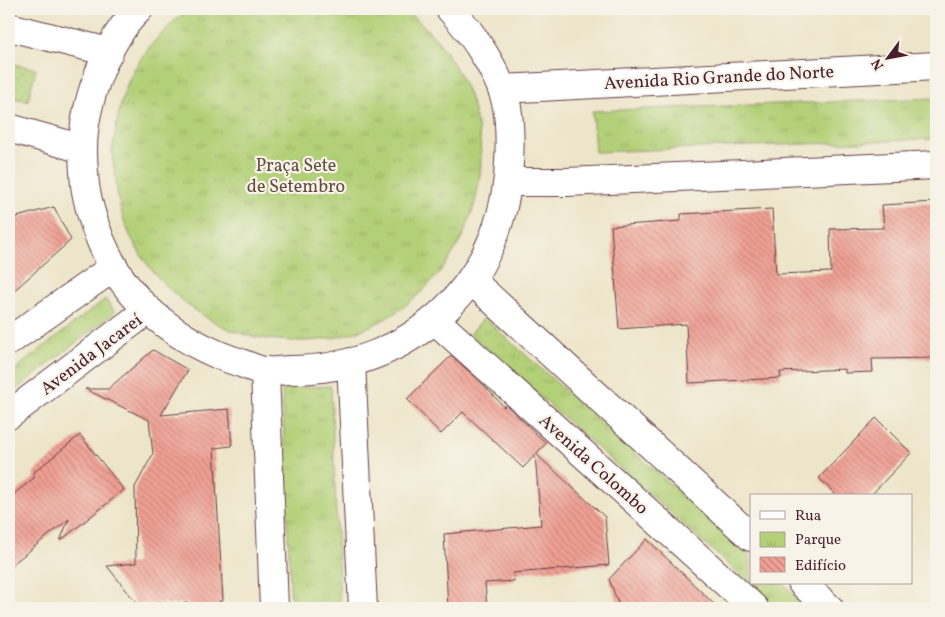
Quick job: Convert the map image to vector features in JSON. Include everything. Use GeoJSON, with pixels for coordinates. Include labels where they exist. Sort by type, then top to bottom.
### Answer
{"type":"FeatureCollection","features":[{"type":"Feature","properties":{"kind":"main road"},"geometry":{"type":"LineString","coordinates":[[132,11],[109,52],[93,91],[86,116],[82,149],[85,190],[96,229],[114,267],[129,290],[148,310],[172,330],[199,347],[265,371],[308,370],[333,367],[385,352],[435,320],[471,280],[489,249],[502,217],[509,182],[510,154],[507,108],[502,89],[484,55],[464,23],[450,9]]}},
{"type":"Feature","properties":{"kind":"main road"},"geometry":{"type":"LineString","coordinates":[[9,27],[109,52]]}},
{"type":"Feature","properties":{"kind":"main road","name":"Avenida Rio Grande do Norte"},"geometry":{"type":"LineString","coordinates":[[502,89],[936,66]]}},
{"type":"Feature","properties":{"kind":"main road"},"geometry":{"type":"LineString","coordinates":[[9,128],[82,149]]}},
{"type":"Feature","properties":{"kind":"main road"},"geometry":{"type":"LineString","coordinates":[[509,182],[567,182],[936,165]]}},
{"type":"Feature","properties":{"kind":"main road"},"geometry":{"type":"LineString","coordinates":[[9,341],[114,267]]}},
{"type":"Feature","properties":{"kind":"main road"},"geometry":{"type":"LineString","coordinates":[[471,280],[750,535]]}},
{"type":"Feature","properties":{"kind":"main road","name":"Avenida Jacareí"},"geometry":{"type":"LineString","coordinates":[[9,415],[148,310]]}},
{"type":"Feature","properties":{"kind":"main road","name":"Avenida Colombo"},"geometry":{"type":"LineString","coordinates":[[435,320],[754,608]]}},
{"type":"Feature","properties":{"kind":"main road"},"geometry":{"type":"LineString","coordinates":[[351,362],[363,608]]}},
{"type":"Feature","properties":{"kind":"main road"},"geometry":{"type":"LineString","coordinates":[[265,371],[274,608]]}},
{"type":"Feature","properties":{"kind":"main road"},"geometry":{"type":"LineString","coordinates":[[803,584],[830,608]]}},
{"type":"Feature","properties":{"kind":"green space","name":"Praça Sete de Setembro"},"geometry":{"type":"Polygon","coordinates":[[[189,9],[403,9],[421,23],[451,60],[463,81],[478,127],[481,151],[477,192],[466,228],[449,260],[438,275],[399,311],[357,332],[326,339],[295,341],[255,337],[239,333],[216,323],[188,305],[162,282],[141,255],[126,225],[117,191],[112,151],[117,120],[127,86],[138,63],[162,33],[189,9]]]}},
{"type":"Feature","properties":{"kind":"green space"},"geometry":{"type":"Polygon","coordinates":[[[9,63],[36,69],[28,101],[9,97],[9,63]]]}},
{"type":"Feature","properties":{"kind":"green space"},"geometry":{"type":"Polygon","coordinates":[[[936,98],[936,139],[595,152],[592,111],[936,98]]]}},
{"type":"Feature","properties":{"kind":"green space"},"geometry":{"type":"Polygon","coordinates":[[[105,299],[115,312],[9,395],[9,374],[105,299]]]}},
{"type":"Feature","properties":{"kind":"green space"},"geometry":{"type":"Polygon","coordinates":[[[484,318],[750,555],[750,584],[470,334],[484,318]]]}},
{"type":"Feature","properties":{"kind":"green space"},"geometry":{"type":"Polygon","coordinates":[[[331,386],[340,608],[291,608],[282,388],[331,386]]]}},
{"type":"Feature","properties":{"kind":"green space"},"geometry":{"type":"Polygon","coordinates":[[[750,584],[783,584],[810,608],[777,608],[750,584]]]}},
{"type":"Feature","properties":{"kind":"building"},"geometry":{"type":"Polygon","coordinates":[[[936,202],[936,358],[872,359],[873,372],[845,373],[845,369],[780,372],[781,378],[689,383],[686,324],[619,329],[611,226],[681,221],[681,214],[772,209],[776,274],[831,272],[830,229],[884,228],[882,205],[936,202]]]}},
{"type":"Feature","properties":{"kind":"building"},"geometry":{"type":"Polygon","coordinates":[[[54,207],[71,240],[9,295],[9,219],[54,207]]]}},
{"type":"Feature","properties":{"kind":"building"},"geometry":{"type":"Polygon","coordinates":[[[153,350],[188,370],[161,415],[229,409],[232,446],[214,448],[223,601],[219,601],[219,608],[188,608],[188,603],[167,605],[166,602],[138,605],[107,566],[136,563],[135,487],[153,454],[149,420],[85,389],[108,389],[153,350]]]}},
{"type":"Feature","properties":{"kind":"building"},"geometry":{"type":"Polygon","coordinates":[[[451,356],[479,380],[504,407],[506,405],[546,443],[536,454],[605,517],[609,565],[513,573],[514,581],[485,583],[487,608],[448,608],[444,534],[541,525],[535,455],[523,468],[463,412],[441,434],[407,399],[451,356]]]}},
{"type":"Feature","properties":{"kind":"building"},"geometry":{"type":"Polygon","coordinates":[[[876,418],[911,453],[872,494],[835,494],[819,478],[876,418]]]}},
{"type":"Feature","properties":{"kind":"building"},"geometry":{"type":"Polygon","coordinates":[[[80,435],[124,490],[60,541],[69,519],[9,567],[9,498],[35,477],[33,473],[80,435]]]}},
{"type":"Feature","properties":{"kind":"building"},"geometry":{"type":"Polygon","coordinates":[[[647,539],[718,608],[620,608],[609,579],[647,539]]]}}]}
